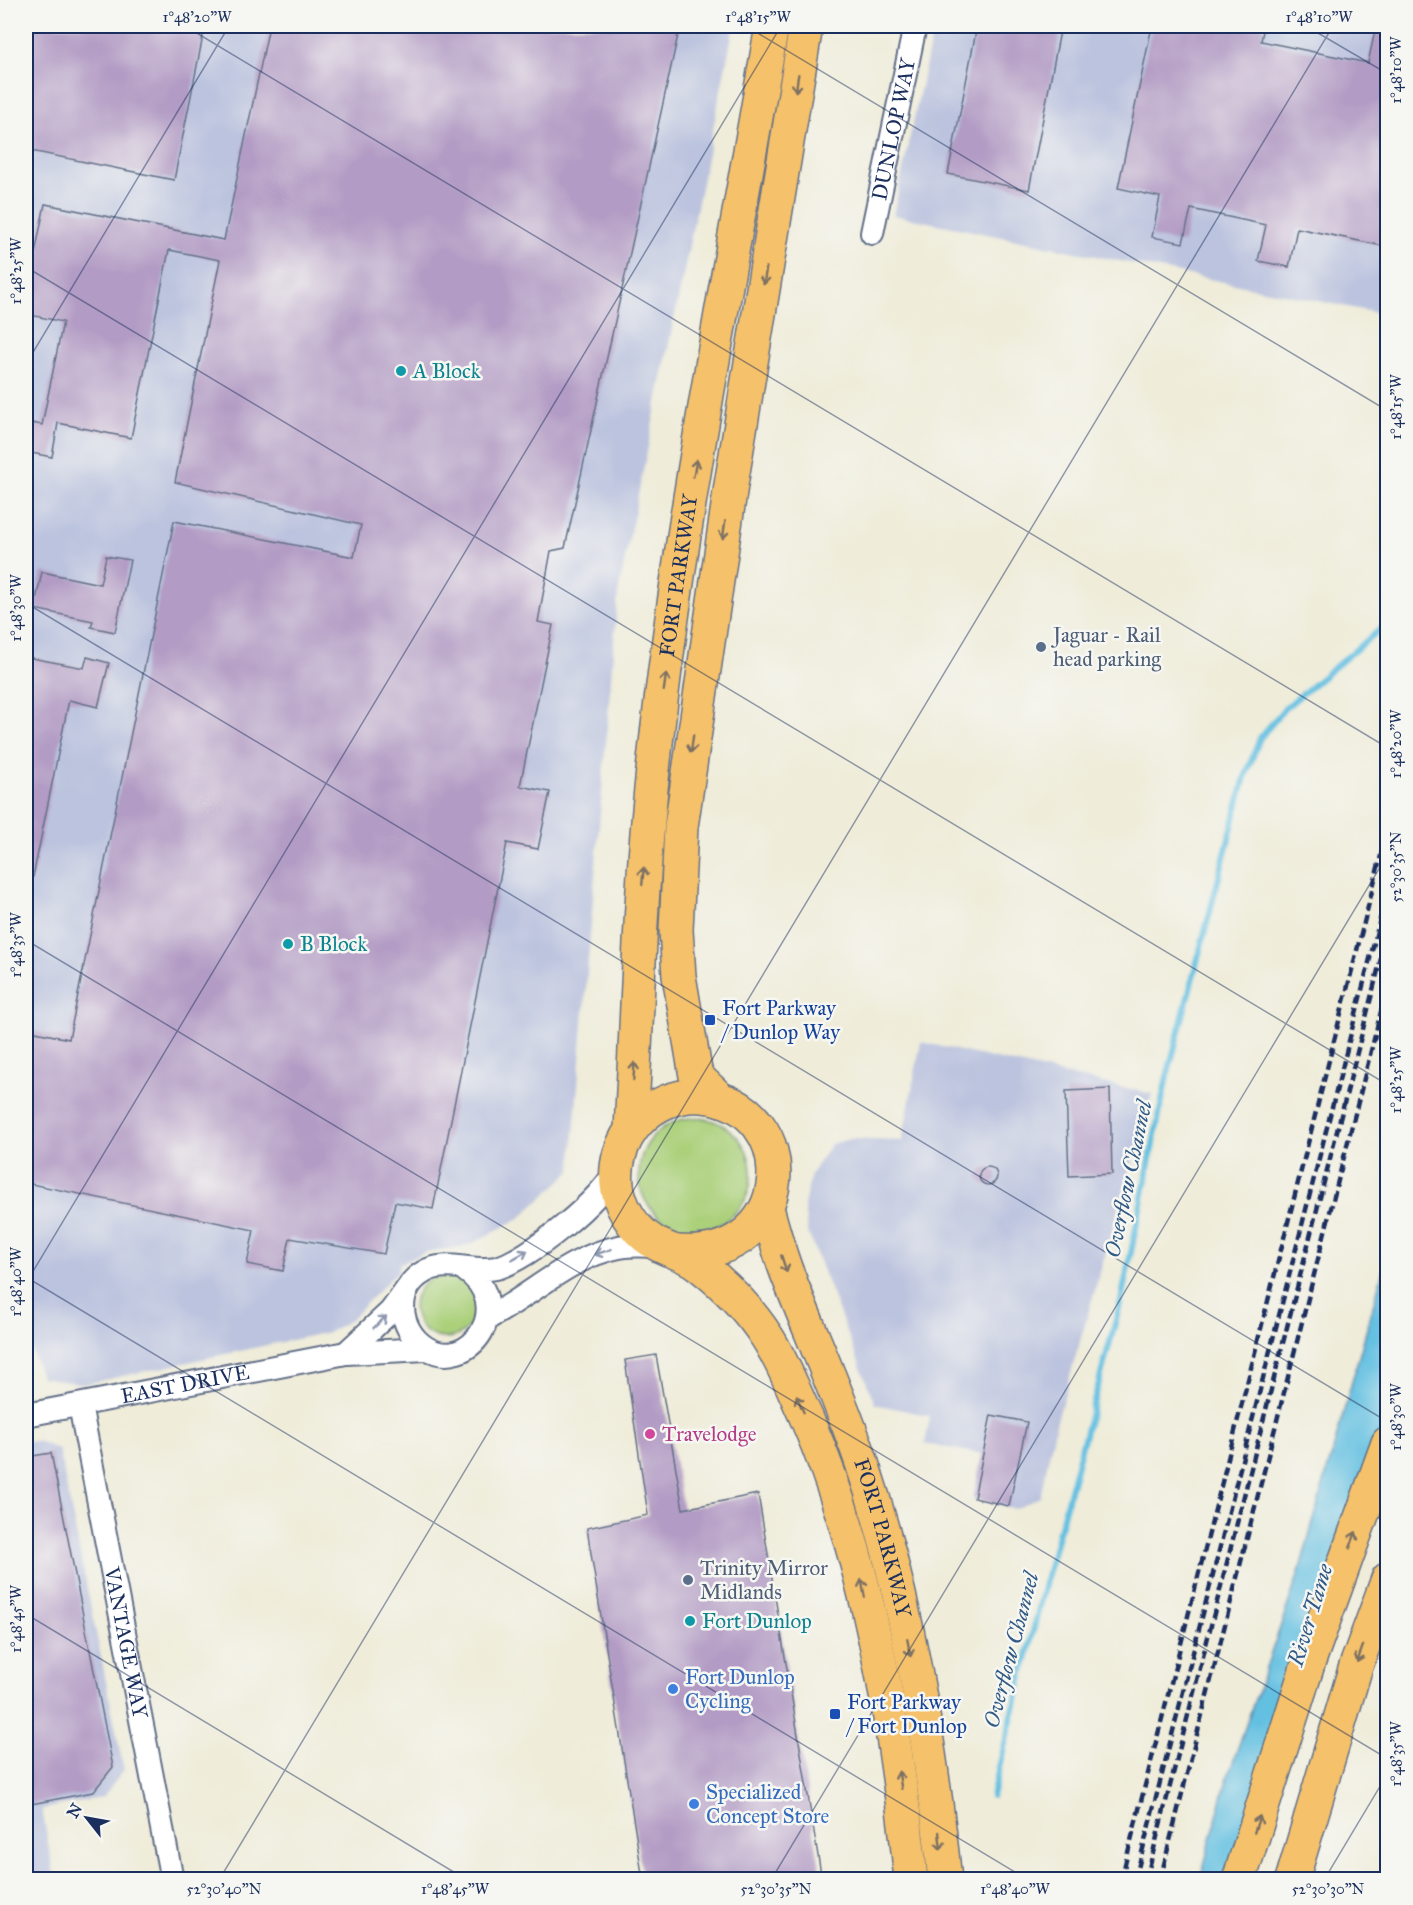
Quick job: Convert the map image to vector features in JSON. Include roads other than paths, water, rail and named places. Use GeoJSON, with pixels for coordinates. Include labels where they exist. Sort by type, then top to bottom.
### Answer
{"type":"FeatureCollection","features":[{"type":"Feature","properties":{"kind":"main road","name":"FORT PARKWAY"},"geometry":{"type":"LineString","coordinates":[[631,1129],[638,1013],[640,905],[654,759],[694,479],[772,26]]}},
{"type":"Feature","properties":{"kind":"main road","name":"FORT PARKWAY"},"geometry":{"type":"LineString","coordinates":[[720,1100],[696,1076],[679,976],[676,930],[681,827],[732,473],[807,26]]}},
{"type":"Feature","properties":{"kind":"main road","name":"FORT PARKWAY"},"geometry":{"type":"LineString","coordinates":[[670,1249],[700,1253],[721,1249],[740,1240],[755,1226],[767,1208],[774,1178],[768,1143],[747,1115],[720,1100],[704,1096],[671,1099],[649,1111],[631,1129],[619,1154],[617,1168],[619,1195],[630,1220],[644,1234],[670,1249],[697,1263],[740,1302],[767,1337],[826,1463],[861,1579],[901,1783],[911,1880]]}},
{"type":"Feature","properties":{"kind":"main road","name":"FORT PARKWAY"},"geometry":{"type":"LineString","coordinates":[[767,1208],[786,1272],[826,1365],[862,1463],[893,1565],[934,1785],[945,1880]]}},
{"type":"Feature","properties":{"kind":"main road"},"geometry":{"type":"LineString","coordinates":[[1239,1880],[1309,1661],[1388,1443]]}},
{"type":"Feature","properties":{"kind":"main road"},"geometry":{"type":"LineString","coordinates":[[1292,1880],[1356,1666],[1388,1579]]}},
{"type":"Feature","properties":{"kind":"street","name":"DUNLOP WAY"},"geometry":{"type":"LineString","coordinates":[[872,233],[915,26]]}},
{"type":"Feature","properties":{"kind":"street"},"geometry":{"type":"LineString","coordinates":[[346,1353],[391,1311],[416,1278],[434,1267],[455,1267],[465,1270],[497,1268],[529,1251],[592,1203],[611,1181],[617,1168]]}},
{"type":"Feature","properties":{"kind":"street"},"geometry":{"type":"LineString","coordinates":[[488,1317],[509,1306],[566,1267],[594,1255],[620,1247],[670,1249]]}},
{"type":"Feature","properties":{"kind":"street"},"geometry":{"type":"LineString","coordinates":[[409,1286],[403,1303],[404,1322],[413,1337],[427,1349],[447,1353],[460,1350],[480,1335],[488,1317],[489,1306],[482,1285],[465,1270]]}},
{"type":"Feature","properties":{"kind":"street","name":"EAST DRIVE"},"geometry":{"type":"LineString","coordinates":[[26,1415],[346,1353],[427,1349]]}},
{"type":"Feature","properties":{"kind":"street","name":"VANTAGE WAY"},"geometry":{"type":"LineString","coordinates":[[80,1405],[172,1880]]}},
{"type":"Feature","properties":{"kind":"water","name":"River Tame"},"geometry":{"type":"Polygon","coordinates":[[[1387,1256],[1387,1451],[1244,1879],[1200,1880],[1227,1779],[1298,1576],[1387,1256]]]}},
{"type":"Feature","properties":{"kind":"waterway","name":"Overflow Channel"},"geometry":{"type":"LineString","coordinates":[[992,1796],[1045,1583],[1121,1301],[1166,1081],[1245,777],[1260,738],[1284,709],[1388,623]]}},
{"type":"Feature","properties":{"kind":"railway"},"geometry":{"type":"LineString","coordinates":[[1121,1880],[1388,828]]}},
{"type":"Feature","properties":{"kind":"railway"},"geometry":{"type":"LineString","coordinates":[[1135,1880],[1388,888]]}},
{"type":"Feature","properties":{"kind":"railway"},"geometry":{"type":"LineString","coordinates":[[1146,1880],[1388,931]]}},
{"type":"Feature","properties":{"kind":"railway"},"geometry":{"type":"LineString","coordinates":[[1160,1880],[1388,984]]}},
{"type":"Feature","properties":{"kind":"place","name":"A Block"},"geometry":{"type":"Point","coordinates":[401,371]}},
{"type":"Feature","properties":{"kind":"place","name":"Jaguar - Rail head parking"},"geometry":{"type":"Point","coordinates":[1041,647]}},
{"type":"Feature","properties":{"kind":"place","name":"B Block"},"geometry":{"type":"Point","coordinates":[288,944]}},
{"type":"Feature","properties":{"kind":"place","name":"Fort Parkway / Dunlop Way"},"geometry":{"type":"Point","coordinates":[710,1020]}},
{"type":"Feature","properties":{"kind":"place","name":"Travelodge"},"geometry":{"type":"Point","coordinates":[650,1434]}},
{"type":"Feature","properties":{"kind":"place","name":"Trinity Mirror Midlands"},"geometry":{"type":"Point","coordinates":[688,1580]}},
{"type":"Feature","properties":{"kind":"place","name":"Fort Dunlop"},"geometry":{"type":"Point","coordinates":[690,1621]}},
{"type":"Feature","properties":{"kind":"place","name":"Fort Dunlop Cycling"},"geometry":{"type":"Point","coordinates":[673,1689]}},
{"type":"Feature","properties":{"kind":"place","name":"Fort Parkway / Fort Dunlop"},"geometry":{"type":"Point","coordinates":[835,1714]}},
{"type":"Feature","properties":{"kind":"place","name":"Specialized Concept Store"},"geometry":{"type":"Point","coordinates":[694,1804]}}]}
